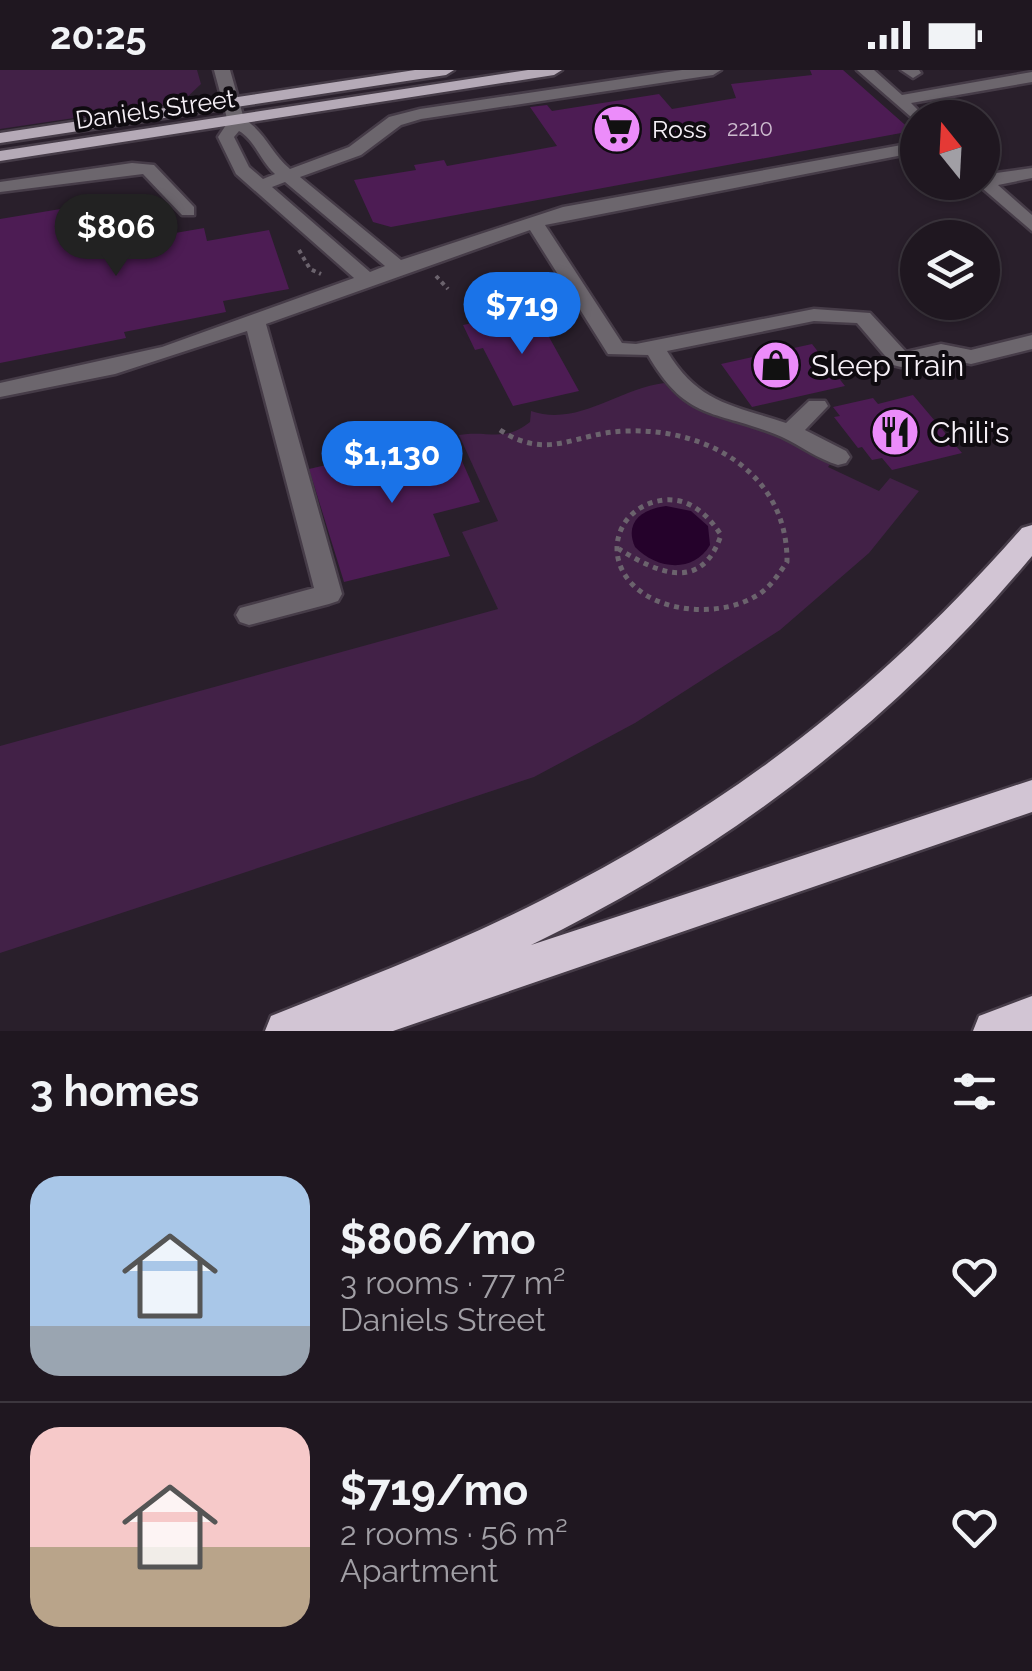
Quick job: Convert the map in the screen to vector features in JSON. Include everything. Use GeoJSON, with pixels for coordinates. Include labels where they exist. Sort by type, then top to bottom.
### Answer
{"type":"FeatureCollection","features":[{"type":"Feature","properties":{"kind":"highway"},"geometry":{"type":"LineString","coordinates":[[286,1031],[479,950],[637,868],[785,775],[841,732],[942,640],[1032,536]]}},
{"type":"Feature","properties":{"kind":"highway"},"geometry":{"type":"LineString","coordinates":[[333,1031],[1032,796]]}},
{"type":"Feature","properties":{"kind":"highway"},"geometry":{"type":"LineString","coordinates":[[994,1031],[1032,1017]]}},
{"type":"Feature","properties":{"kind":"main road","name":"Daniels Street"},"geometry":{"type":"LineString","coordinates":[[0,156],[446,70]]}},
{"type":"Feature","properties":{"kind":"main road","name":"Daniels Street"},"geometry":{"type":"LineString","coordinates":[[0,138],[234,113],[554,70]]}},
{"type":"Feature","properties":{"kind":"street"},"geometry":{"type":"LineString","coordinates":[[222,70],[234,113],[254,132],[269,160],[400,268]]}},
{"type":"Feature","properties":{"kind":"street"},"geometry":{"type":"LineString","coordinates":[[591,70],[603,85]]}},
{"type":"Feature","properties":{"kind":"street"},"geometry":{"type":"LineString","coordinates":[[262,185],[355,151],[395,121],[420,114],[713,70]]}},
{"type":"Feature","properties":{"kind":"street"},"geometry":{"type":"LineString","coordinates":[[866,70],[899,100],[1032,77]]}},
{"type":"Feature","properties":{"kind":"street"},"geometry":{"type":"LineString","coordinates":[[234,113],[226,137],[242,170],[368,280]]}},
{"type":"Feature","properties":{"kind":"street"},"geometry":{"type":"LineString","coordinates":[[0,390],[107,369],[534,222],[900,151]]}},
{"type":"Feature","properties":{"kind":"street"},"geometry":{"type":"LineString","coordinates":[[0,188],[132,168],[148,169],[188,211]]}},
{"type":"Feature","properties":{"kind":"street"},"geometry":{"type":"LineString","coordinates":[[1000,178],[1032,172]]}},
{"type":"Feature","properties":{"kind":"street"},"geometry":{"type":"LineString","coordinates":[[1000,196],[1032,225]]}},
{"type":"Feature","properties":{"kind":"street"},"geometry":{"type":"LineString","coordinates":[[534,222],[615,349],[654,348],[814,315],[863,317],[901,360],[942,351],[971,357],[1032,342]]}},
{"type":"Feature","properties":{"kind":"street"},"geometry":{"type":"LineString","coordinates":[[248,615],[329,594],[256,320]]}},
{"type":"Feature","properties":{"kind":"street"},"geometry":{"type":"LineString","coordinates":[[654,348],[672,378],[694,400],[790,432],[838,456]]}},
{"type":"Feature","properties":{"kind":"street"},"geometry":{"type":"LineString","coordinates":[[790,432],[818,406]]}},
{"type":"Feature","properties":{"kind":"path"},"geometry":{"type":"LineString","coordinates":[[294,239],[310,269],[329,278],[318,283]]}},
{"type":"Feature","properties":{"kind":"path"},"geometry":{"type":"LineString","coordinates":[[500,430],[514,440],[551,450],[596,434],[648,431],[693,441],[736,462],[765,485],[786,524],[787,562],[766,589],[734,605],[688,610],[646,595],[627,577],[619,560],[616,537],[620,522],[631,509],[652,500],[678,500],[700,509],[721,535],[718,550],[696,570],[670,576],[639,564],[620,549]]}},
{"type":"Feature","properties":{"kind":"shaded area"},"geometry":{"type":"Polygon","coordinates":[[[0,70],[197,70],[201,84],[182,102],[0,129],[0,70]]]}},
{"type":"Feature","properties":{"kind":"shaded area"},"geometry":{"type":"Polygon","coordinates":[[[664,383],[702,409],[777,432],[834,459],[828,467],[879,491],[890,478],[919,491],[869,553],[780,630],[635,723],[534,777],[0,953],[0,746],[498,609],[462,532],[498,521],[459,435],[512,432],[530,422],[531,411],[548,415],[582,411],[664,383]]]}},
{"type":"Feature","properties":{"kind":"shaded area"},"geometry":{"type":"Polygon","coordinates":[[[666,506],[691,511],[708,526],[710,545],[694,561],[663,564],[635,547],[632,530],[637,518],[666,506]]]}},
{"type":"Feature","properties":{"kind":"building"},"geometry":{"type":"Polygon","coordinates":[[[810,70],[843,70],[900,120],[900,133],[391,227],[373,222],[354,180],[416,170],[414,165],[444,160],[447,166],[557,146],[530,107],[547,105],[552,111],[659,94],[672,109],[736,98],[731,84],[812,75],[810,70]]]}},
{"type":"Feature","properties":{"kind":"building"},"geometry":{"type":"Polygon","coordinates":[[[103,202],[109,236],[120,234],[135,240],[204,228],[207,241],[269,230],[289,289],[223,301],[226,312],[124,332],[126,338],[0,363],[0,219],[103,202]]]}},
{"type":"Feature","properties":{"kind":"building"},"geometry":{"type":"Polygon","coordinates":[[[534,310],[579,391],[513,406],[483,348],[475,350],[463,325],[534,310]]]}},
{"type":"Feature","properties":{"kind":"building"},"geometry":{"type":"Polygon","coordinates":[[[812,344],[845,386],[752,407],[721,364],[812,344]]]}},
{"type":"Feature","properties":{"kind":"building","name":"Chili's"},"geometry":{"type":"Polygon","coordinates":[[[913,395],[962,453],[892,470],[882,458],[872,460],[862,447],[858,448],[834,417],[840,416],[833,407],[873,398],[878,404],[913,395]]]}},
{"type":"Feature","properties":{"kind":"building"},"geometry":{"type":"Polygon","coordinates":[[[451,436],[480,502],[433,514],[450,556],[344,582],[309,469],[451,436]]]}},
{"type":"Feature","properties":{"kind":"place","name":"Ross"},"geometry":{"type":"Point","coordinates":[617,129]}},
{"type":"Feature","properties":{"kind":"place","name":"Sleep Train"},"geometry":{"type":"Point","coordinates":[776,365]}},
{"type":"Feature","properties":{"kind":"place","name":"Chili's"},"geometry":{"type":"Point","coordinates":[895,432]}}]}
